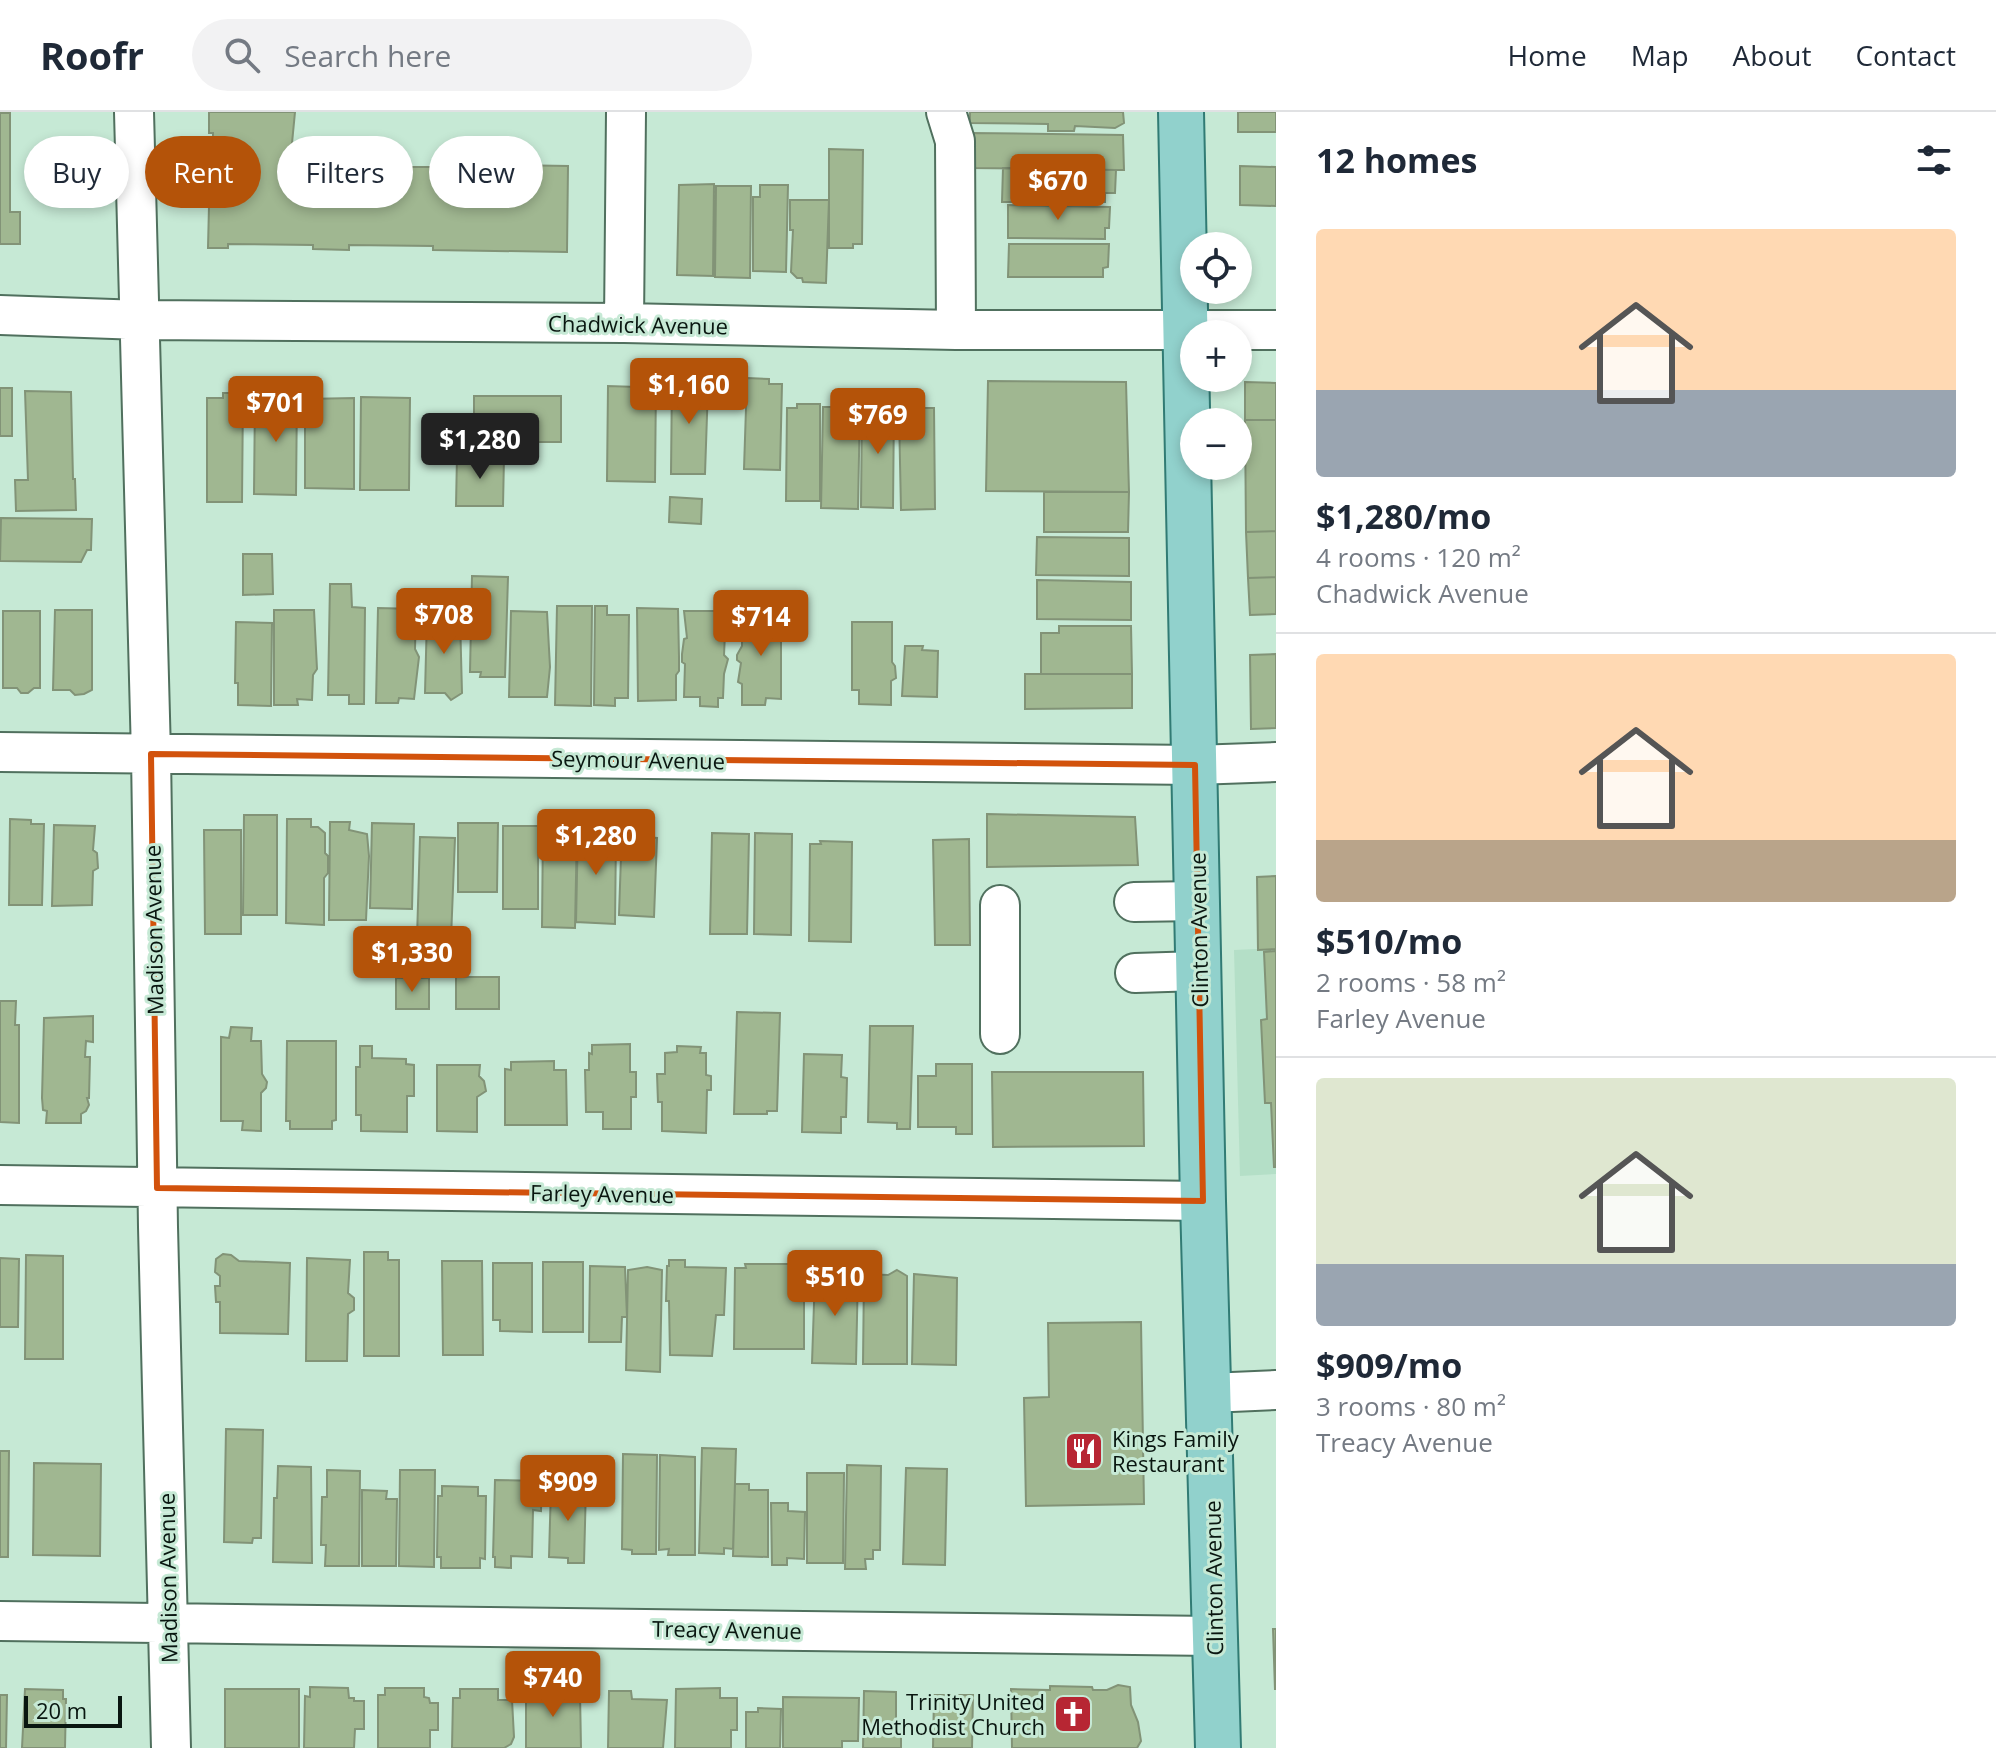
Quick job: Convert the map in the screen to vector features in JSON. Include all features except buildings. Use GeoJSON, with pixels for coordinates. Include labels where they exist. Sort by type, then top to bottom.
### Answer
{"type":"FeatureCollection","features":[{"type":"Feature","properties":{"kind":"main road","name":"Clinton Avenue"},"geometry":{"type":"LineString","coordinates":[[1181,112],[1186,320]]}},
{"type":"Feature","properties":{"kind":"main road","name":"Clinton Avenue"},"geometry":{"type":"LineString","coordinates":[[1187,392],[1203,1201],[1218,1748]]}},
{"type":"Feature","properties":{"kind":"street","name":"Madison Avenue"},"geometry":{"type":"LineString","coordinates":[[134,112],[151,754],[157,1188],[171,1748]]}},
{"type":"Feature","properties":{"kind":"street"},"geometry":{"type":"LineString","coordinates":[[624,323],[626,112]]}},
{"type":"Feature","properties":{"kind":"street"},"geometry":{"type":"LineString","coordinates":[[946,112],[955,141],[956,330]]}},
{"type":"Feature","properties":{"kind":"street","name":"Chadwick Avenue"},"geometry":{"type":"LineString","coordinates":[[0,315],[141,320],[624,323],[956,330],[1180,329]]}},
{"type":"Feature","properties":{"kind":"street","name":"Chadwick Avenue"},"geometry":{"type":"LineString","coordinates":[[1252,330],[1276,330]]}},
{"type":"Feature","properties":{"kind":"street","name":"Seymour Avenue"},"geometry":{"type":"LineString","coordinates":[[0,752],[1195,765],[1276,762]]}},
{"type":"Feature","properties":{"kind":"street"},"geometry":{"type":"LineString","coordinates":[[1134,902],[1198,901]]}},
{"type":"Feature","properties":{"kind":"street"},"geometry":{"type":"LineString","coordinates":[[1000,905],[1000,1034]]}},
{"type":"Feature","properties":{"kind":"street"},"geometry":{"type":"LineString","coordinates":[[1135,973],[1199,971]]}},
{"type":"Feature","properties":{"kind":"street","name":"Farley Avenue"},"geometry":{"type":"LineString","coordinates":[[0,1185],[1203,1201]]}},
{"type":"Feature","properties":{"kind":"street"},"geometry":{"type":"LineString","coordinates":[[1209,1393],[1276,1390]]}},
{"type":"Feature","properties":{"kind":"street","name":"Treacy Avenue"},"geometry":{"type":"LineString","coordinates":[[0,1621],[1213,1636]]}},
{"type":"Feature","properties":{"kind":"highlighted area"},"geometry":{"type":"Polygon","coordinates":[[[151,754],[1195,765],[1203,1201],[157,1188],[151,754]]]}},
{"type":"Feature","properties":{"kind":"shaded area"},"geometry":{"type":"Polygon","coordinates":[[[1276,948],[1276,1174],[1240,1176],[1234,950],[1276,948]]]}},
{"type":"Feature","properties":{"kind":"place","name":"Kings Family Restaurant"},"geometry":{"type":"Point","coordinates":[1084,1451]}},
{"type":"Feature","properties":{"kind":"place","name":"Trinity United Methodist Church"},"geometry":{"type":"Point","coordinates":[1073,1714]}}]}
